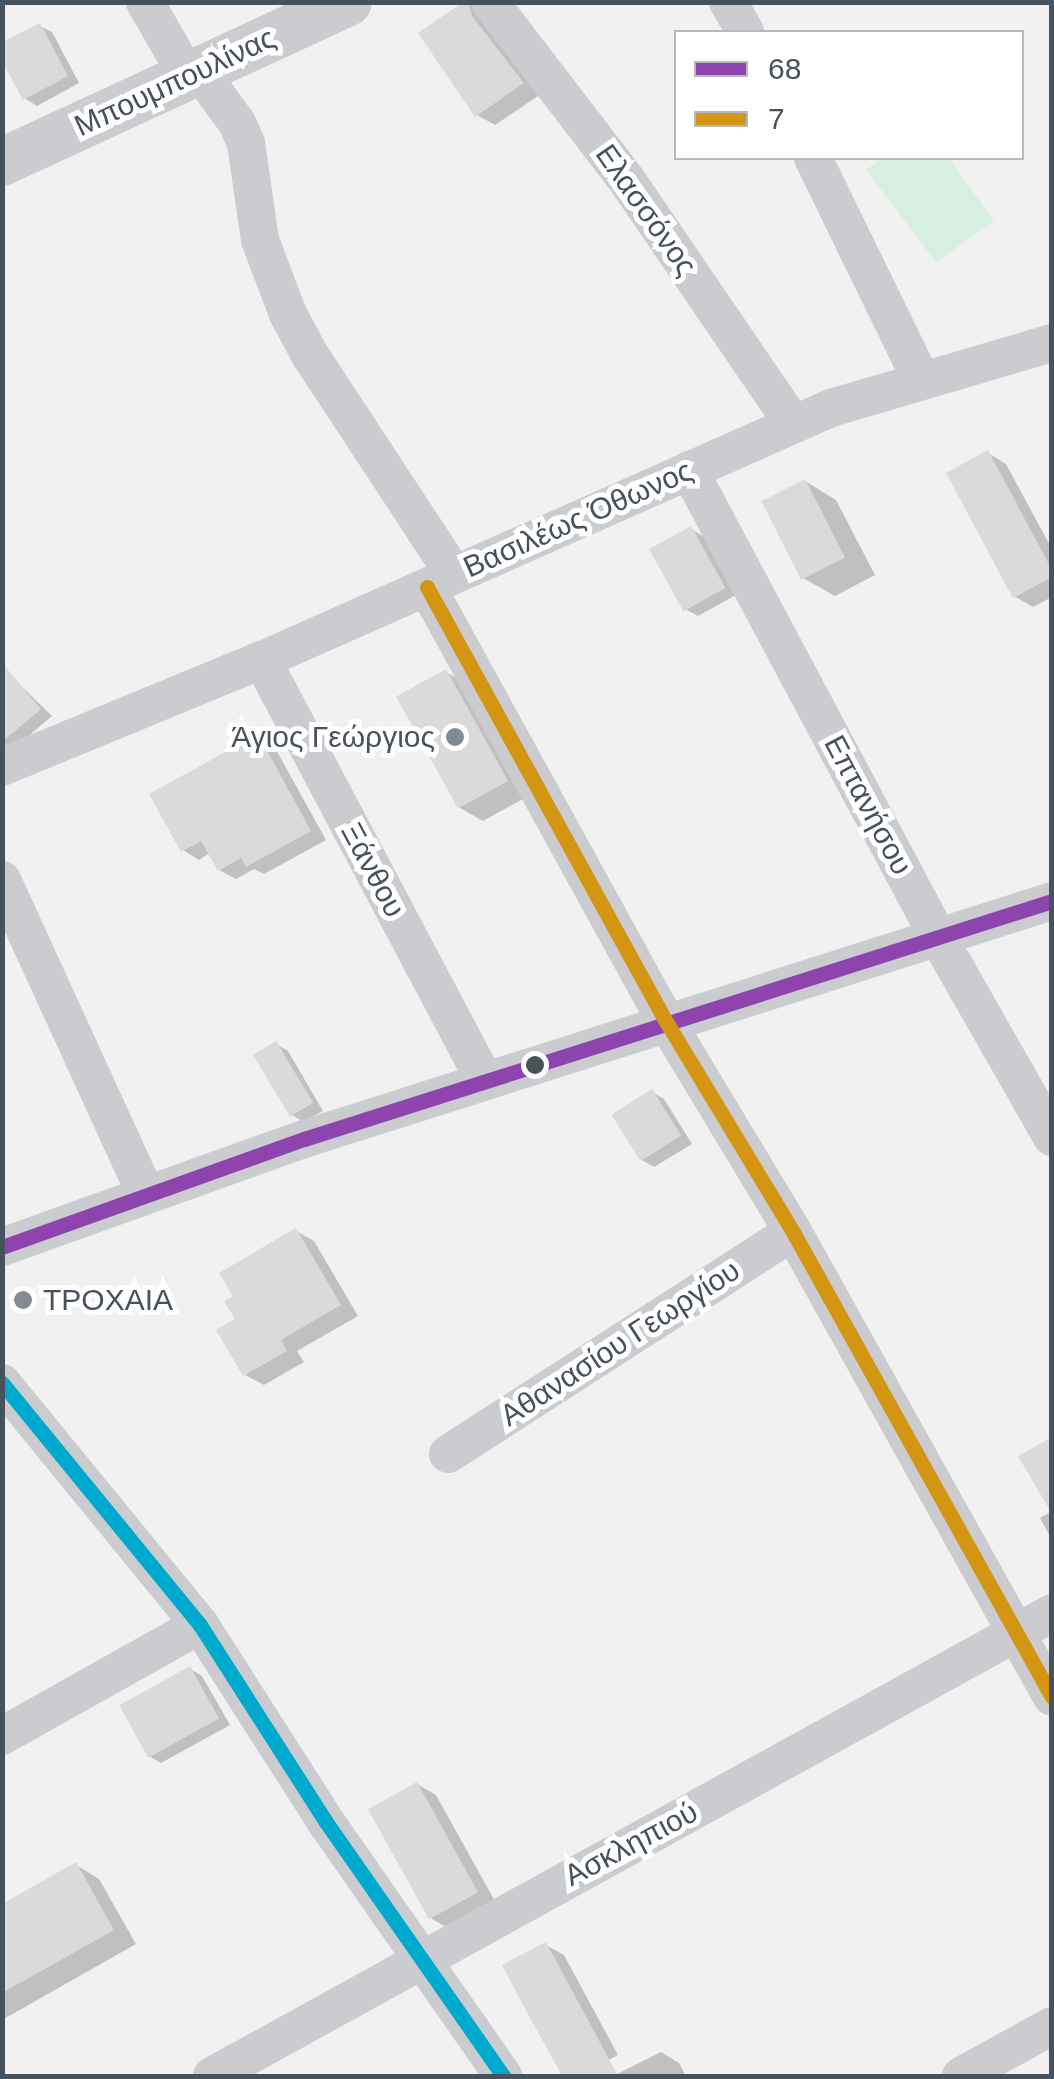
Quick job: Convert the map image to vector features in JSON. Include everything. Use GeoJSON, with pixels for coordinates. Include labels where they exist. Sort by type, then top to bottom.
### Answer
{"type":"FeatureCollection","features":[{"type":"Feature","properties":{"kind":"street"},"geometry":{"type":"LineString","coordinates":[[145,2],[193,74],[237,123],[248,157],[267,265],[310,356],[441,580],[667,1023],[793,1232],[1052,1697]]}},
{"type":"Feature","properties":{"kind":"street","name":"Μπουμπουλίνας"},"geometry":{"type":"LineString","coordinates":[[3,162],[348,2]]}},
{"type":"Feature","properties":{"kind":"street","name":"Ελασσόνος"},"geometry":{"type":"LineString","coordinates":[[490,2],[626,179],[793,424]]}},
{"type":"Feature","properties":{"kind":"street"},"geometry":{"type":"LineString","coordinates":[[728,2],[744,30]]}},
{"type":"Feature","properties":{"kind":"street"},"geometry":{"type":"LineString","coordinates":[[813,160],[921,379]]}},
{"type":"Feature","properties":{"kind":"street","name":"Βασιλέως Όθωνος"},"geometry":{"type":"LineString","coordinates":[[2,768],[262,660],[793,424],[866,395],[1052,343]]}},
{"type":"Feature","properties":{"kind":"street","name":"Επτανήσου"},"geometry":{"type":"LineString","coordinates":[[689,470],[939,939],[1052,1137]]}},
{"type":"Feature","properties":{"kind":"street","name":"Ξάνθου"},"geometry":{"type":"LineString","coordinates":[[262,660],[484,1080]]}},
{"type":"Feature","properties":{"kind":"street"},"geometry":{"type":"LineString","coordinates":[[2,880],[146,1194]]}},
{"type":"Feature","properties":{"kind":"street"},"geometry":{"type":"LineString","coordinates":[[2,1247],[484,1080],[1052,901]]}},
{"type":"Feature","properties":{"kind":"street","name":"Αθανασίου Γεωργίου"},"geometry":{"type":"LineString","coordinates":[[448,1454],[793,1232]]}},
{"type":"Feature","properties":{"kind":"street"},"geometry":{"type":"LineString","coordinates":[[2,1384],[200,1625],[420,1958],[503,2076]]}},
{"type":"Feature","properties":{"kind":"street","name":"Ασκληπιού"},"geometry":{"type":"LineString","coordinates":[[212,2076],[1052,1612]]}},
{"type":"Feature","properties":{"kind":"street"},"geometry":{"type":"LineString","coordinates":[[2,1736],[200,1625]]}},
{"type":"Feature","properties":{"kind":"street"},"geometry":{"type":"LineString","coordinates":[[960,2076],[1052,2026]]}},
{"type":"Feature","properties":{"kind":"green space"},"geometry":{"type":"Polygon","coordinates":[[[880,160],[950,160],[994,221],[936,262],[866,170],[880,160]]]}},
{"type":"Feature","properties":{"kind":"building"},"geometry":{"type":"Polygon","coordinates":[[[468,2],[472,16],[524,83],[475,117],[418,33],[468,2]]]}},
{"type":"Feature","properties":{"kind":"building"},"geometry":{"type":"Polygon","coordinates":[[[40,23],[68,76],[23,100],[2,61],[2,42],[40,23]]]}},
{"type":"Feature","properties":{"kind":"building"},"geometry":{"type":"Polygon","coordinates":[[[988,450],[1052,570],[1052,577],[1013,598],[946,473],[988,450]]]}},
{"type":"Feature","properties":{"kind":"building"},"geometry":{"type":"Polygon","coordinates":[[[805,479],[845,557],[801,580],[761,501],[805,479]]]}},
{"type":"Feature","properties":{"kind":"building"},"geometry":{"type":"Polygon","coordinates":[[[691,526],[725,588],[683,611],[649,549],[691,526]]]}},
{"type":"Feature","properties":{"kind":"building"},"geometry":{"type":"Polygon","coordinates":[[[2,663],[41,709],[2,742],[2,663]]]}},
{"type":"Feature","properties":{"kind":"building","name":"Άγιος Γεώργιος"},"geometry":{"type":"Polygon","coordinates":[[[446,669],[508,781],[458,809],[396,697],[446,669]]]}},
{"type":"Feature","properties":{"kind":"building"},"geometry":{"type":"Polygon","coordinates":[[[258,734],[311,831],[246,867],[241,858],[218,871],[201,841],[181,852],[149,794],[258,734]]]}},
{"type":"Feature","properties":{"kind":"building"},"geometry":{"type":"Polygon","coordinates":[[[276,1041],[313,1103],[290,1117],[253,1055],[276,1041]]]}},
{"type":"Feature","properties":{"kind":"building"},"geometry":{"type":"Polygon","coordinates":[[[652,1089],[681,1136],[640,1161],[611,1114],[652,1089]]]}},
{"type":"Feature","properties":{"kind":"building"},"geometry":{"type":"Polygon","coordinates":[[[296,1228],[341,1305],[281,1340],[287,1351],[243,1376],[216,1330],[235,1319],[224,1301],[233,1296],[219,1273],[296,1228]]]}},
{"type":"Feature","properties":{"kind":"building"},"geometry":{"type":"Polygon","coordinates":[[[1052,1437],[1052,1514],[1018,1456],[1052,1437]]]}},
{"type":"Feature","properties":{"kind":"building"},"geometry":{"type":"Polygon","coordinates":[[[190,1666],[219,1718],[148,1758],[119,1705],[190,1666]]]}},
{"type":"Feature","properties":{"kind":"building"},"geometry":{"type":"Polygon","coordinates":[[[417,1782],[478,1892],[429,1919],[368,1809],[417,1782]]]}},
{"type":"Feature","properties":{"kind":"building"},"geometry":{"type":"Polygon","coordinates":[[[76,1862],[114,1930],[2,1993],[2,1904],[76,1862]]]}},
{"type":"Feature","properties":{"kind":"building"},"geometry":{"type":"Polygon","coordinates":[[[546,1942],[618,2076],[562,2076],[515,1990],[502,1965],[546,1942]]]}},
{"type":"Feature","properties":{"kind":"transit line","name":"7"},"geometry":{"type":"LineString","coordinates":[[427,587],[667,1023],[793,1232],[1052,1697]]}},
{"type":"Feature","properties":{"kind":"transit line","name":"68"},"geometry":{"type":"LineString","coordinates":[[2,1247],[304,1139],[1052,901]]}},
{"type":"Feature","properties":{"kind":"transit line"},"geometry":{"type":"LineString","coordinates":[[2,1383],[200,1625],[326,1822],[503,2076]]}},
{"type":"Feature","properties":{"kind":"place","name":"Άγιος Γεώργιος"},"geometry":{"type":"Point","coordinates":[455,737]}},
{"type":"Feature","properties":{"kind":"place","name":"ΤΡΟΧΑΙΑ"},"geometry":{"type":"Point","coordinates":[23,1300]}}]}
